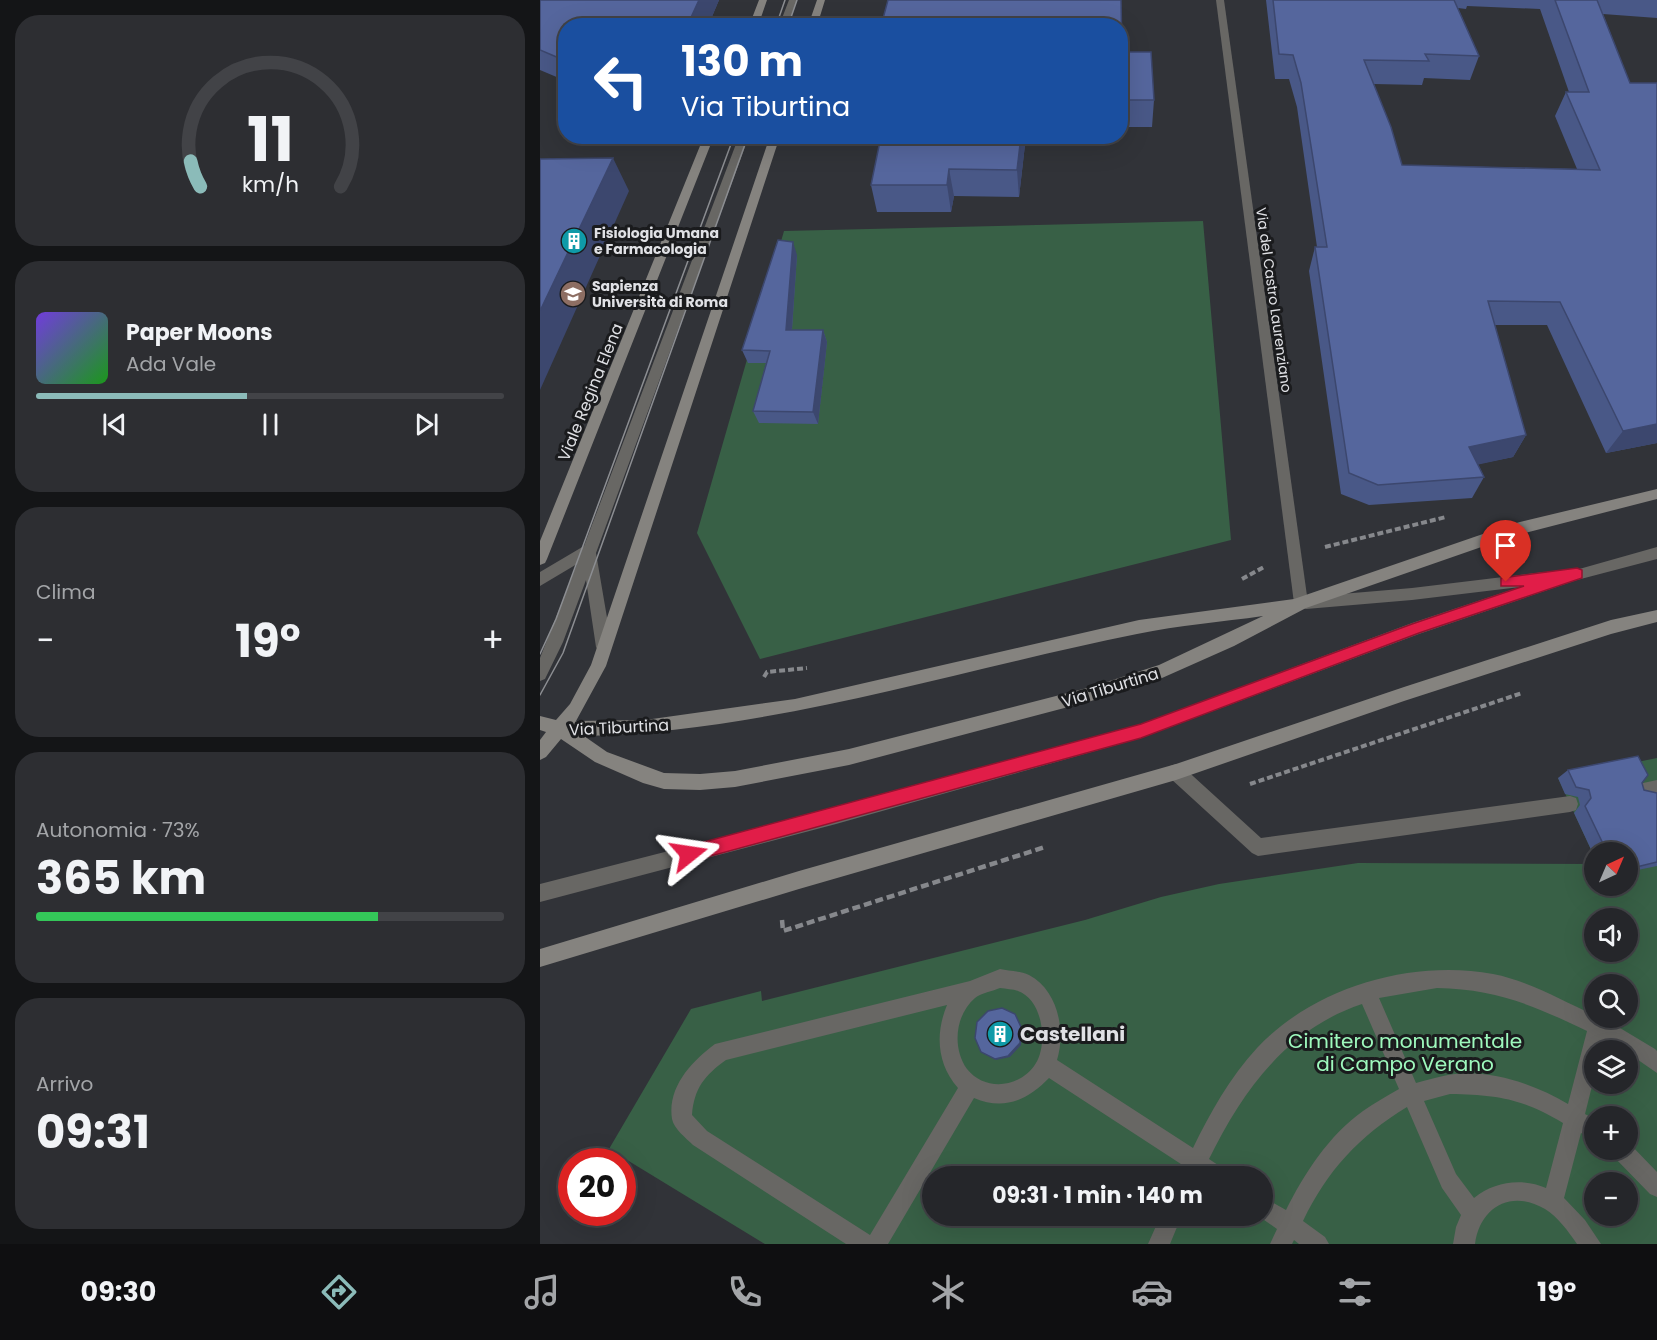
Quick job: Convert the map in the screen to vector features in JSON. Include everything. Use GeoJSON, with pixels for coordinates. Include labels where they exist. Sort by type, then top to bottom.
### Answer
{"type":"FeatureCollection","features":[{"type":"Feature","properties":{"kind":"main road"},"geometry":{"type":"LineString","coordinates":[[756,18],[763,0]]}},
{"type":"Feature","properties":{"kind":"main road"},"geometry":{"type":"LineString","coordinates":[[814,18],[820,0]]}},
{"type":"Feature","properties":{"kind":"main road","name":"Viale Regina Elena"},"geometry":{"type":"LineString","coordinates":[[540,559],[706,144]]}},
{"type":"Feature","properties":{"kind":"main road"},"geometry":{"type":"LineString","coordinates":[[540,752],[561,729],[587,689],[604,647],[640,546],[772,144]]}},
{"type":"Feature","properties":{"kind":"main road","name":"Via Tiburtina"},"geometry":{"type":"LineString","coordinates":[[561,729],[601,757],[643,775],[664,781],[700,782],[735,779],[849,757],[1091,694],[1162,671],[1255,629],[1301,603],[1512,530],[1657,494]]}},
{"type":"Feature","properties":{"kind":"main road","name":"Via Tiburtina"},"geometry":{"type":"LineString","coordinates":[[561,729],[645,727],[795,706],[1139,627],[1301,603]]}},
{"type":"Feature","properties":{"kind":"main road"},"geometry":{"type":"LineString","coordinates":[[540,958],[779,885],[1176,772],[1404,694],[1611,627],[1657,615]]}},
{"type":"Feature","properties":{"kind":"main road"},"geometry":{"type":"LineString","coordinates":[[540,723],[561,729]]}},
{"type":"Feature","properties":{"kind":"street"},"geometry":{"type":"LineString","coordinates":[[786,18],[793,0]]}},
{"type":"Feature","properties":{"kind":"street","name":"Via del Castro Laurenziano"},"geometry":{"type":"LineString","coordinates":[[1220,0],[1301,603]]}},
{"type":"Feature","properties":{"kind":"street"},"geometry":{"type":"LineString","coordinates":[[540,674],[555,642],[741,144]]}},
{"type":"Feature","properties":{"kind":"street"},"geometry":{"type":"LineString","coordinates":[[540,580],[588,550]]}},
{"type":"Feature","properties":{"kind":"street"},"geometry":{"type":"LineString","coordinates":[[588,550],[604,647]]}},
{"type":"Feature","properties":{"kind":"street","name":"Via Tiburtina"},"geometry":{"type":"LineString","coordinates":[[540,893],[836,816],[1141,731],[1417,628],[1577,574],[1657,553]]}},
{"type":"Feature","properties":{"kind":"street","name":"Via Tiburtina"},"geometry":{"type":"LineString","coordinates":[[1301,603],[1412,594],[1577,574]]}},
{"type":"Feature","properties":{"kind":"street"},"geometry":{"type":"LineString","coordinates":[[1176,772],[1258,847],[1570,804]]}},
{"type":"Feature","properties":{"kind":"street"},"geometry":{"type":"LineString","coordinates":[[865,1244],[700,1138],[682,1119],[683,1093],[699,1067],[722,1051],[970,990],[997,978],[1012,978],[1037,992],[1052,1017],[1052,1041],[1046,1064],[1037,1077],[1011,1094],[998,1095],[970,1087],[959,1076],[952,1062],[948,1039],[952,1015],[959,1001],[970,990]]}},
{"type":"Feature","properties":{"kind":"street"},"geometry":{"type":"LineString","coordinates":[[1195,1166],[1227,1108],[1257,1064],[1274,1045],[1312,1017],[1367,993],[1411,982],[1455,980],[1491,984],[1536,996],[1584,1019]]}},
{"type":"Feature","properties":{"kind":"street"},"geometry":{"type":"LineString","coordinates":[[1367,993],[1449,1181],[1473,1214]]}},
{"type":"Feature","properties":{"kind":"street"},"geometry":{"type":"LineString","coordinates":[[1553,1202],[1597,1028]]}},
{"type":"Feature","properties":{"kind":"street"},"geometry":{"type":"LineString","coordinates":[[1601,1028],[1657,1063]]}},
{"type":"Feature","properties":{"kind":"street"},"geometry":{"type":"LineString","coordinates":[[1046,1064],[1189,1166]]}},
{"type":"Feature","properties":{"kind":"street"},"geometry":{"type":"LineString","coordinates":[[1285,1234],[1312,1180],[1334,1150],[1361,1122],[1410,1092],[1444,1084],[1474,1082],[1513,1089],[1575,1116],[1584,1123]]}},
{"type":"Feature","properties":{"kind":"street"},"geometry":{"type":"LineString","coordinates":[[876,1244],[970,1087]]}},
{"type":"Feature","properties":{"kind":"street"},"geometry":{"type":"LineString","coordinates":[[1631,1160],[1657,1187]]}},
{"type":"Feature","properties":{"kind":"street"},"geometry":{"type":"LineString","coordinates":[[1464,1244],[1473,1214],[1488,1198],[1508,1191],[1529,1192],[1553,1202],[1573,1220],[1590,1244]]}},
{"type":"Feature","properties":{"kind":"street"},"geometry":{"type":"LineString","coordinates":[[1273,1219],[1285,1234],[1318,1244]]}},
{"type":"Feature","properties":{"kind":"street"},"geometry":{"type":"LineString","coordinates":[[1159,1244],[1167,1226]]}},
{"type":"Feature","properties":{"kind":"path"},"geometry":{"type":"LineString","coordinates":[[1243,786],[1527,691]]}},
{"type":"Feature","properties":{"kind":"path"},"geometry":{"type":"LineString","coordinates":[[783,931],[1052,845]]}},
{"type":"Feature","properties":{"kind":"green space"},"geometry":{"type":"Polygon","coordinates":[[[1203,221],[1231,540],[760,659],[697,533],[784,231],[1203,221]]]}},
{"type":"Feature","properties":{"kind":"green space","name":"Cimitero monumentale di Campo Verano"},"geometry":{"type":"Polygon","coordinates":[[[1657,758],[1657,1244],[765,1244],[636,1165],[636,1148],[610,1148],[691,1009],[761,991],[762,1001],[1219,884],[1358,863],[1584,864],[1584,896],[1638,896],[1638,842],[1588,842],[1558,778],[1657,758]]]}},
{"type":"Feature","properties":{"kind":"building"},"geometry":{"type":"Polygon","coordinates":[[[540,0],[699,0],[691,18],[558,18],[558,58],[540,50],[540,0]]]}},
{"type":"Feature","properties":{"kind":"building"},"geometry":{"type":"Polygon","coordinates":[[[888,0],[1121,0],[1121,18],[883,18],[888,0]]]}},
{"type":"Feature","properties":{"kind":"building"},"geometry":{"type":"Polygon","coordinates":[[[1273,0],[1454,0],[1479,56],[1425,54],[1429,61],[1364,60],[1391,127],[1402,165],[1600,170],[1566,92],[1589,92],[1555,0],[1597,0],[1630,83],[1657,83],[1657,424],[1623,431],[1560,302],[1488,301],[1526,435],[1469,447],[1484,477],[1378,485],[1349,473],[1315,247],[1327,247],[1301,83],[1293,55],[1279,54],[1273,0]]]}},
{"type":"Feature","properties":{"kind":"building"},"geometry":{"type":"Polygon","coordinates":[[[1128,52],[1151,52],[1154,100],[1128,100],[1128,52]]]}},
{"type":"Feature","properties":{"kind":"building"},"geometry":{"type":"Polygon","coordinates":[[[879,144],[1020,144],[1017,170],[949,169],[947,185],[871,185],[879,144]]]}},
{"type":"Feature","properties":{"kind":"building"},"geometry":{"type":"Polygon","coordinates":[[[613,158],[540,311],[540,159],[613,158]]]}},
{"type":"Feature","properties":{"kind":"building"},"geometry":{"type":"Polygon","coordinates":[[[778,240],[793,242],[786,330],[823,330],[813,412],[753,411],[770,351],[742,350],[778,240]]]}},
{"type":"Feature","properties":{"kind":"building"},"geometry":{"type":"Polygon","coordinates":[[[1638,756],[1648,775],[1642,783],[1644,790],[1657,793],[1657,862],[1638,867],[1638,842],[1602,842],[1585,806],[1591,798],[1589,790],[1576,787],[1568,770],[1638,756]]]}},
{"type":"Feature","properties":{"kind":"building","name":"Castellani"},"geometry":{"type":"Polygon","coordinates":[[[1002,1008],[1015,1014],[1021,1027],[1020,1043],[1008,1056],[995,1059],[981,1052],[975,1038],[977,1022],[988,1011],[1002,1008]]]}},
{"type":"Feature","properties":{"kind":"tram line"},"geometry":{"type":"LineString","coordinates":[[779,18],[785,0]]}},
{"type":"Feature","properties":{"kind":"tram line"},"geometry":{"type":"LineString","coordinates":[[791,18],[797,0]]}},
{"type":"Feature","properties":{"kind":"tram line"},"geometry":{"type":"LineString","coordinates":[[540,654],[556,619],[731,144]]}},
{"type":"Feature","properties":{"kind":"tram line"},"geometry":{"type":"LineString","coordinates":[[540,695],[563,653],[745,144]]}},
{"type":"Feature","properties":{"kind":"place","name":"Fisiologia Umana e Farmacologia"},"geometry":{"type":"Point","coordinates":[574,241]}},
{"type":"Feature","properties":{"kind":"place","name":"Sapienza Università di Roma"},"geometry":{"type":"Point","coordinates":[573,294]}},
{"type":"Feature","properties":{"kind":"place","name":"Castellani"},"geometry":{"type":"Point","coordinates":[1000,1034]}},
{"type":"Feature","properties":{"kind":"route"},"geometry":{"type":"LineString","coordinates":[[689,854],[836,816],[1141,731],[1417,628],[1577,574],[1506,582]]}}]}
